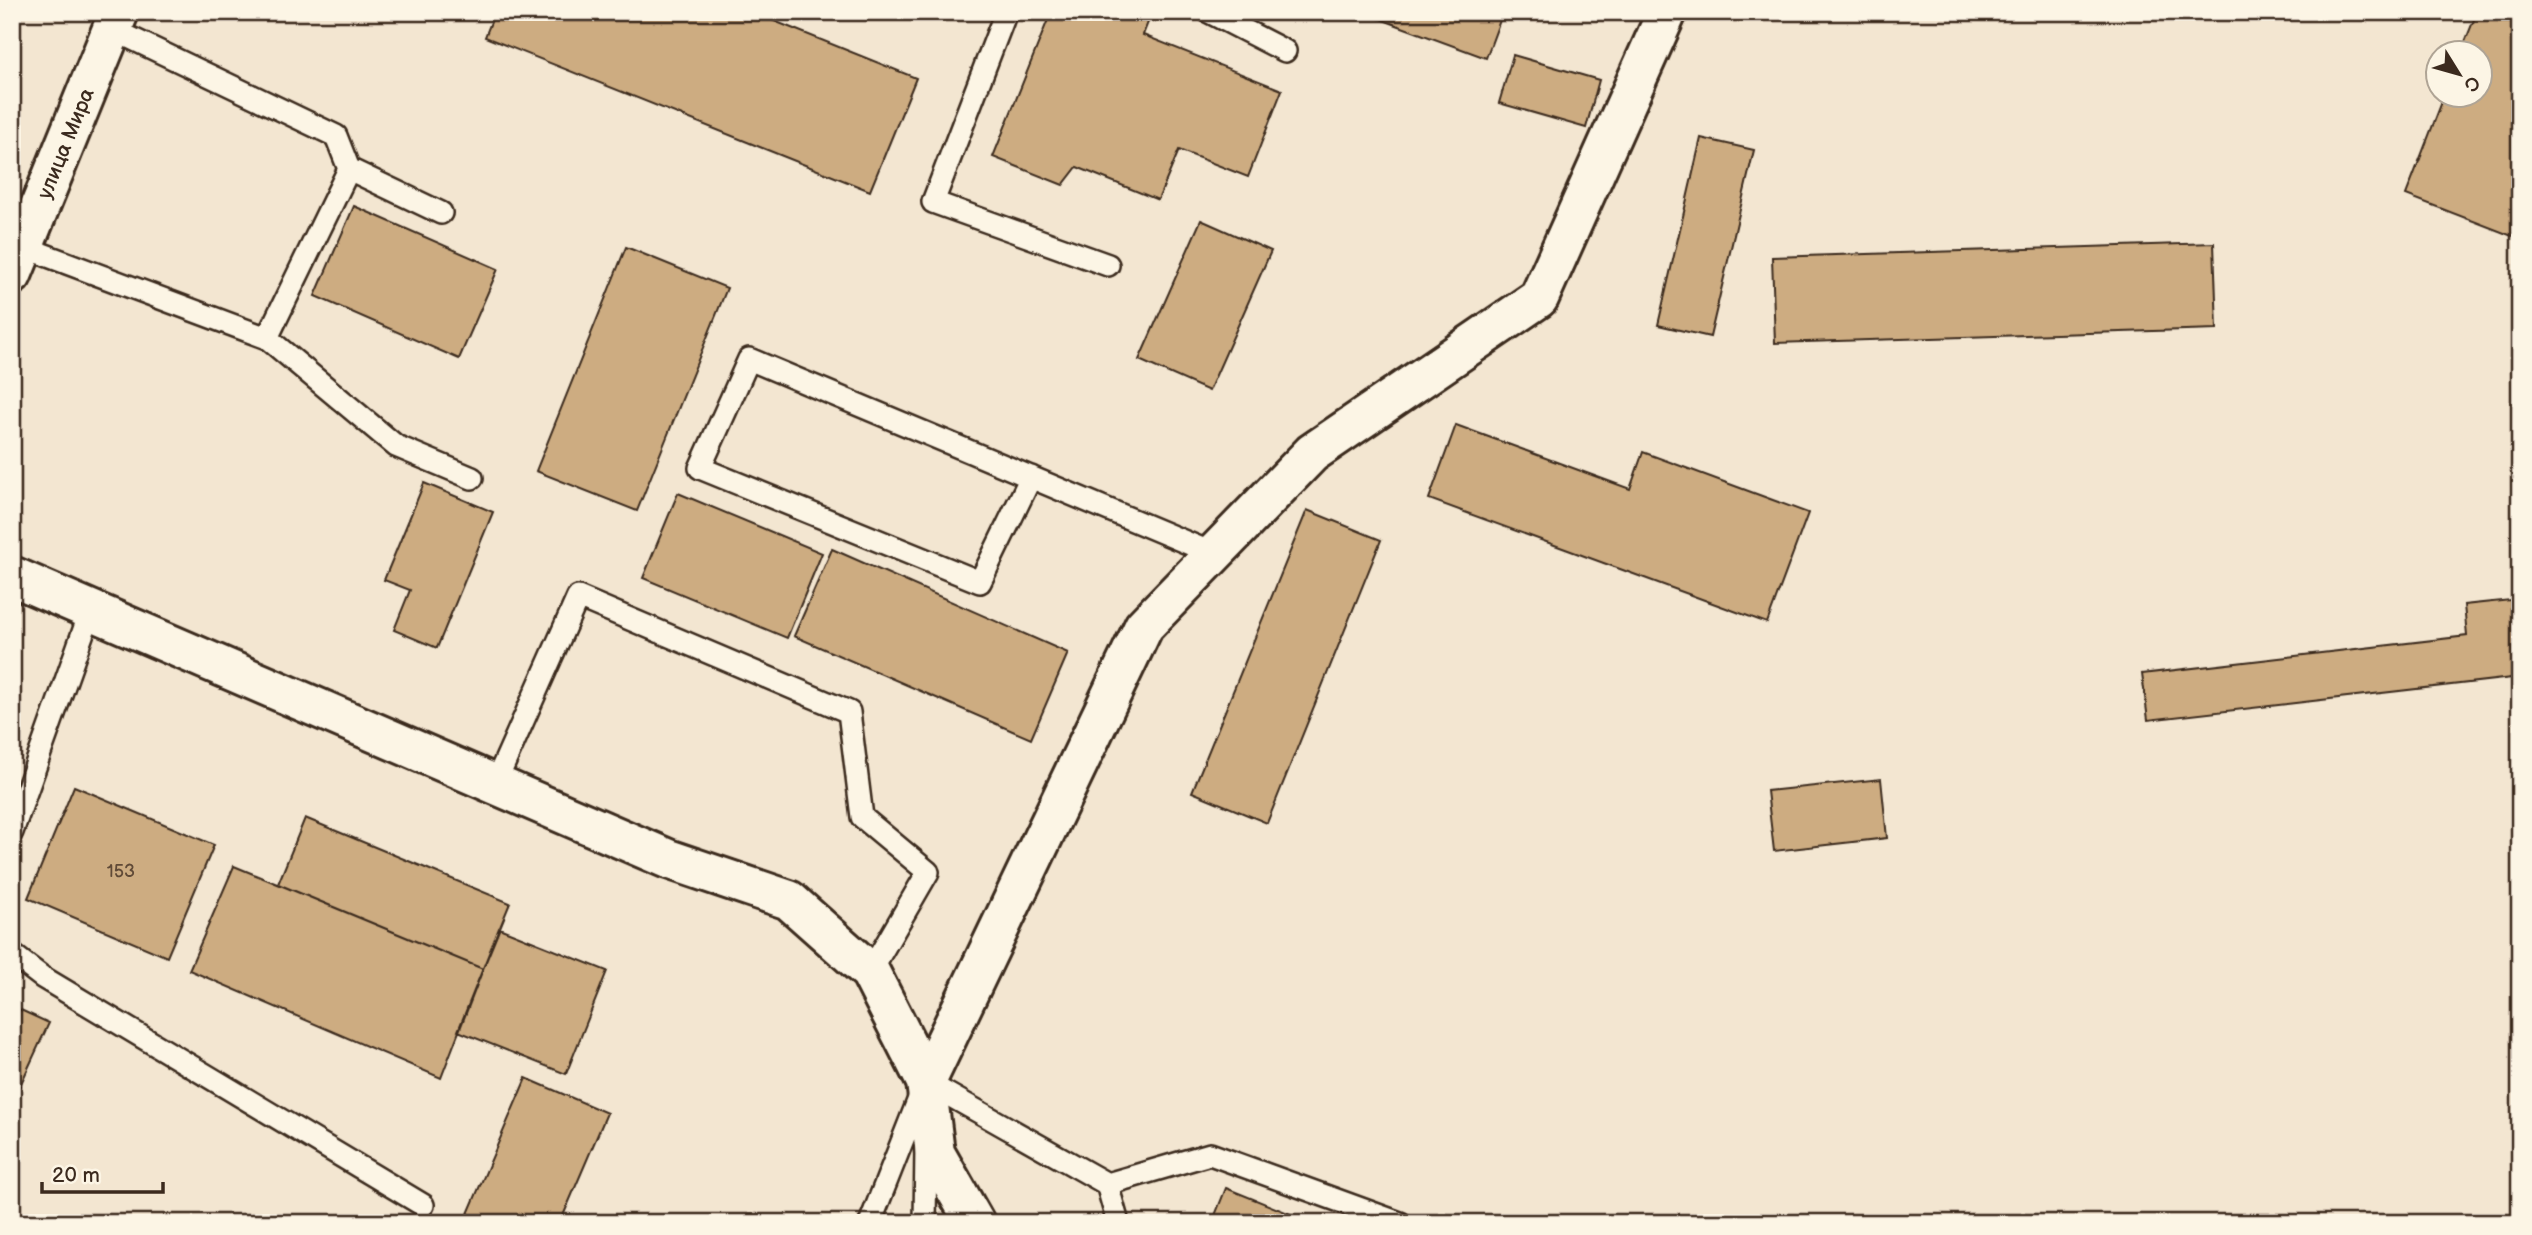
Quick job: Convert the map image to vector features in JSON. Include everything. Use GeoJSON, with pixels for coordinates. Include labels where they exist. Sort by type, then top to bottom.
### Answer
{"type":"FeatureCollection","features":[{"type":"Feature","properties":{"kind":"street"},"geometry":{"type":"LineString","coordinates":[[926,1082],[1144,626],[1312,453],[1539,299],[1667,12]]}},
{"type":"Feature","properties":{"kind":"street","name":"улица Мира"},"geometry":{"type":"LineString","coordinates":[[18,261],[116,20]]}},
{"type":"Feature","properties":{"kind":"street"},"geometry":{"type":"LineString","coordinates":[[12,576],[668,859],[789,900],[870,972],[926,1082],[935,1153],[975,1223]]}},
{"type":"Feature","properties":{"kind":"lane"},"geometry":{"type":"LineString","coordinates":[[1006,12],[933,202],[1108,265]]}},
{"type":"Feature","properties":{"kind":"lane"},"geometry":{"type":"LineString","coordinates":[[1209,12],[1285,51]]}},
{"type":"Feature","properties":{"kind":"lane"},"geometry":{"type":"LineString","coordinates":[[116,20],[335,136],[349,169],[441,214]]}},
{"type":"Feature","properties":{"kind":"lane"},"geometry":{"type":"LineString","coordinates":[[267,338],[349,169]]}},
{"type":"Feature","properties":{"kind":"lane"},"geometry":{"type":"LineString","coordinates":[[18,261],[267,338],[396,446],[472,478]]}},
{"type":"Feature","properties":{"kind":"lane"},"geometry":{"type":"LineString","coordinates":[[1031,477],[1025,489],[980,582],[700,468],[749,359],[988,459],[1026,475],[1038,480],[1063,491],[1214,554]]}},
{"type":"Feature","properties":{"kind":"lane"},"geometry":{"type":"LineString","coordinates":[[495,784],[578,597],[849,712],[862,817],[928,872],[870,972]]}},
{"type":"Feature","properties":{"kind":"lane"},"geometry":{"type":"LineString","coordinates":[[12,832],[91,610]]}},
{"type":"Feature","properties":{"kind":"lane"},"geometry":{"type":"LineString","coordinates":[[12,954],[41,977],[422,1205]]}},
{"type":"Feature","properties":{"kind":"lane"},"geometry":{"type":"LineString","coordinates":[[926,1082],[1107,1184],[1118,1223]]}},
{"type":"Feature","properties":{"kind":"lane"},"geometry":{"type":"LineString","coordinates":[[870,1223],[926,1082]]}},
{"type":"Feature","properties":{"kind":"lane"},"geometry":{"type":"LineString","coordinates":[[925,1223],[926,1082]]}},
{"type":"Feature","properties":{"kind":"lane"},"geometry":{"type":"LineString","coordinates":[[1107,1184],[1210,1154],[1400,1223]]}},
{"type":"Feature","properties":{"kind":"building"},"geometry":{"type":"Polygon","coordinates":[[[495,12],[752,12],[916,78],[870,191],[485,37],[495,12]]]}},
{"type":"Feature","properties":{"kind":"building"},"geometry":{"type":"Polygon","coordinates":[[[1051,12],[1152,12],[1143,35],[1282,90],[1248,177],[1179,150],[1158,200],[1077,167],[1063,185],[993,157],[1051,12]]]}},
{"type":"Feature","properties":{"kind":"building"},"geometry":{"type":"Polygon","coordinates":[[[1374,12],[1503,12],[1486,58],[1372,16],[1374,12]]]}},
{"type":"Feature","properties":{"kind":"building"},"geometry":{"type":"Polygon","coordinates":[[[2477,12],[2520,12],[2520,215],[2512,236],[2406,195],[2440,108],[2494,108],[2494,38],[2467,38],[2477,12]]]}},
{"type":"Feature","properties":{"kind":"building"},"geometry":{"type":"Polygon","coordinates":[[[1513,55],[1599,80],[1586,128],[1499,103],[1513,55]]]}},
{"type":"Feature","properties":{"kind":"building"},"geometry":{"type":"Polygon","coordinates":[[[1701,138],[1754,150],[1710,337],[1658,325],[1701,138]]]}},
{"type":"Feature","properties":{"kind":"building"},"geometry":{"type":"Polygon","coordinates":[[[354,206],[498,269],[459,359],[315,296],[354,206]]]}},
{"type":"Feature","properties":{"kind":"building"},"geometry":{"type":"Polygon","coordinates":[[[1201,220],[1271,251],[1209,391],[1139,360],[1201,220]]]}},
{"type":"Feature","properties":{"kind":"building"},"geometry":{"type":"Polygon","coordinates":[[[2214,243],[2217,329],[1775,343],[1772,257],[2214,243]]]}},
{"type":"Feature","properties":{"kind":"building"},"geometry":{"type":"Polygon","coordinates":[[[626,247],[727,288],[637,511],[536,471],[626,247]]]}},
{"type":"Feature","properties":{"kind":"building"},"geometry":{"type":"Polygon","coordinates":[[[1456,425],[1630,489],[1643,452],[1808,513],[1767,623],[1429,499],[1456,425]]]}},
{"type":"Feature","properties":{"kind":"building"},"geometry":{"type":"Polygon","coordinates":[[[424,483],[493,512],[437,648],[394,630],[410,590],[384,580],[424,483]]]}},
{"type":"Feature","properties":{"kind":"building"},"geometry":{"type":"Polygon","coordinates":[[[678,493],[822,553],[787,638],[643,578],[678,493]]]}},
{"type":"Feature","properties":{"kind":"building"},"geometry":{"type":"Polygon","coordinates":[[[1307,510],[1381,540],[1267,823],[1192,792],[1307,510]]]}},
{"type":"Feature","properties":{"kind":"building"},"geometry":{"type":"Polygon","coordinates":[[[832,549],[1068,653],[1031,739],[794,636],[832,549]]]}},
{"type":"Feature","properties":{"kind":"building"},"geometry":{"type":"Polygon","coordinates":[[[2520,599],[2520,677],[2148,720],[2142,674],[2467,636],[2464,605],[2520,599]]]}},
{"type":"Feature","properties":{"kind":"building"},"geometry":{"type":"Polygon","coordinates":[[[1881,779],[1887,838],[1774,851],[1767,791],[1881,779]]]}},
{"type":"Feature","properties":{"kind":"building"},"geometry":{"type":"Polygon","coordinates":[[[74,786],[214,845],[167,957],[28,898],[74,786]]]}},
{"type":"Feature","properties":{"kind":"building"},"geometry":{"type":"Polygon","coordinates":[[[305,818],[510,903],[483,969],[278,884],[305,818]]]}},
{"type":"Feature","properties":{"kind":"building"},"geometry":{"type":"Polygon","coordinates":[[[234,866],[483,969],[441,1078],[189,970],[234,866]]]}},
{"type":"Feature","properties":{"kind":"building"},"geometry":{"type":"Polygon","coordinates":[[[499,928],[607,971],[566,1074],[458,1031],[499,928]]]}},
{"type":"Feature","properties":{"kind":"building"},"geometry":{"type":"Polygon","coordinates":[[[12,1006],[49,1023],[12,1103],[12,1006]]]}},
{"type":"Feature","properties":{"kind":"building"},"geometry":{"type":"Polygon","coordinates":[[[526,1078],[607,1113],[560,1223],[464,1223],[526,1078]]]}},
{"type":"Feature","properties":{"kind":"building"},"geometry":{"type":"Polygon","coordinates":[[[1226,1188],[1313,1223],[1212,1223],[1226,1188]]]}}]}
